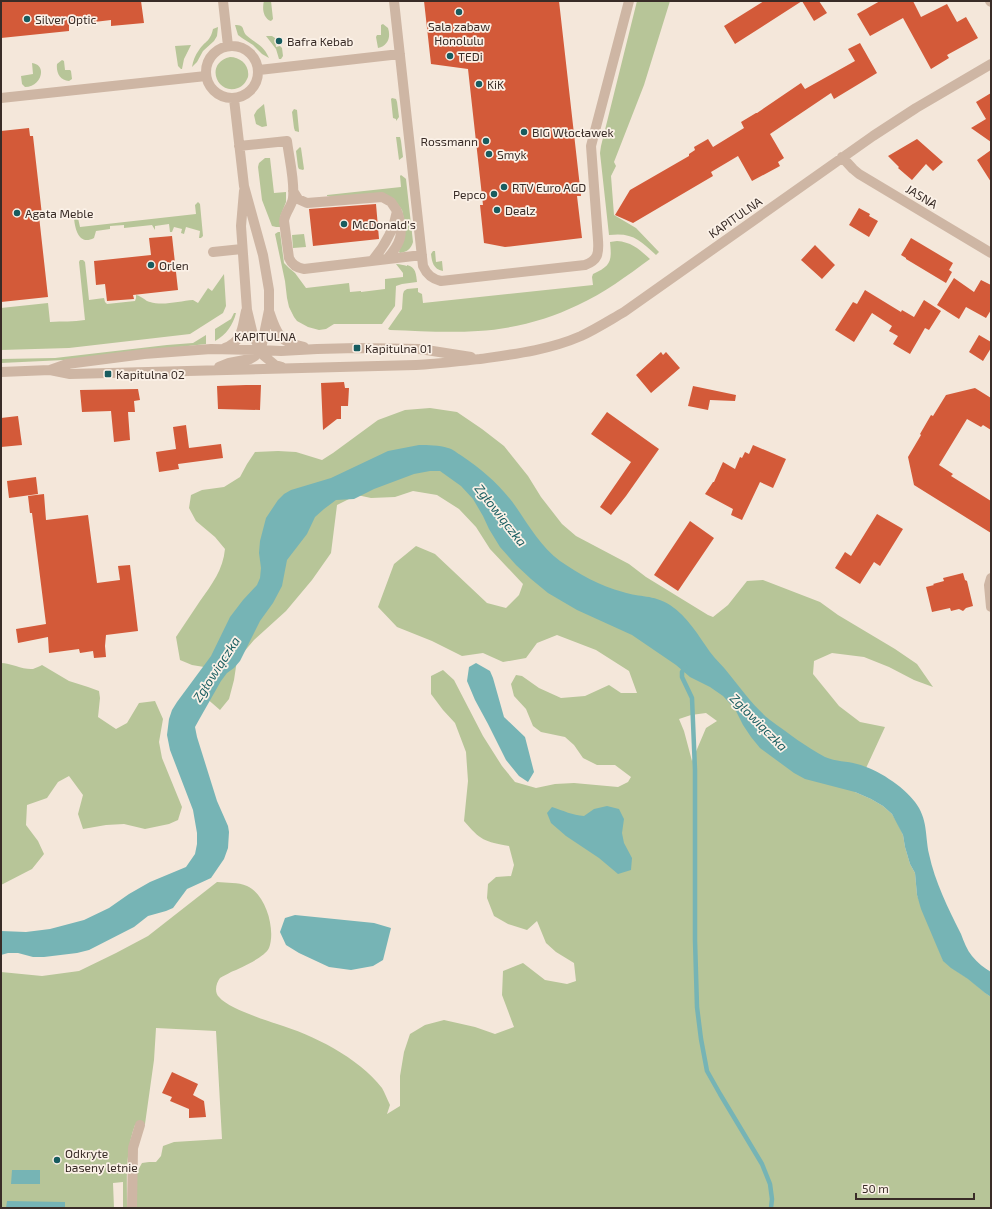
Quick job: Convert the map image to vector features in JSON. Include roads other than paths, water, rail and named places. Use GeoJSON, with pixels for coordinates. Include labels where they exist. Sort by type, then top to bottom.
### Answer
{"type":"FeatureCollection","features":[{"type":"Feature","properties":{"kind":"street"},"geometry":{"type":"LineString","coordinates":[[224,1],[228,46]]}},
{"type":"Feature","properties":{"kind":"street"},"geometry":{"type":"LineString","coordinates":[[394,1],[422,255],[427,274],[431,278],[441,281],[585,265],[592,263],[595,259],[598,253],[598,240],[591,146],[629,1]]}},
{"type":"Feature","properties":{"kind":"street"},"geometry":{"type":"LineString","coordinates":[[228,46],[237,46],[252,54],[257,62],[259,70],[257,82],[250,93],[243,97],[234,99],[223,97],[214,91],[206,76],[208,62],[211,56],[228,46]]}},
{"type":"Feature","properties":{"kind":"street"},"geometry":{"type":"LineString","coordinates":[[259,70],[400,54]]}},
{"type":"Feature","properties":{"kind":"street","name":"KAPITULNA"},"geometry":{"type":"LineString","coordinates":[[1,372],[50,370],[70,374],[443,364],[512,355],[546,348],[580,337],[624,312],[886,127],[991,64]]}},
{"type":"Feature","properties":{"kind":"street"},"geometry":{"type":"LineString","coordinates":[[1,98],[206,76]]}},
{"type":"Feature","properties":{"kind":"street"},"geometry":{"type":"LineString","coordinates":[[212,370],[230,363],[250,359],[255,356],[260,350],[264,339],[269,310],[263,255],[244,186],[234,99]]}},
{"type":"Feature","properties":{"kind":"street"},"geometry":{"type":"LineString","coordinates":[[239,146],[287,141],[293,191],[292,203],[284,221],[289,258],[295,266],[304,269],[422,255]]}},
{"type":"Feature","properties":{"kind":"street","name":"JASNA"},"geometry":{"type":"LineString","coordinates":[[842,157],[859,174],[991,253]]}},
{"type":"Feature","properties":{"kind":"street"},"geometry":{"type":"LineString","coordinates":[[244,186],[241,226],[247,310],[253,335],[263,355],[276,365],[286,368]]}},
{"type":"Feature","properties":{"kind":"street"},"geometry":{"type":"LineString","coordinates":[[293,191],[298,199],[305,203],[382,197],[391,202],[397,211],[401,234],[398,245],[387,259]]}},
{"type":"Feature","properties":{"kind":"street"},"geometry":{"type":"LineString","coordinates":[[372,261],[380,251],[392,229],[397,211]]}},
{"type":"Feature","properties":{"kind":"street"},"geometry":{"type":"LineString","coordinates":[[213,252],[242,249]]}},
{"type":"Feature","properties":{"kind":"street"},"geometry":{"type":"LineString","coordinates":[[223,349],[232,345],[240,337],[247,310]]}},
{"type":"Feature","properties":{"kind":"street"},"geometry":{"type":"LineString","coordinates":[[269,310],[275,329],[283,339],[297,346],[317,349]]}},
{"type":"Feature","properties":{"kind":"street","name":"KAPITULNA"},"geometry":{"type":"LineString","coordinates":[[50,370],[67,364],[144,354],[223,349],[281,351],[317,349],[420,349],[481,358]]}},
{"type":"Feature","properties":{"kind":"street"},"geometry":{"type":"LineString","coordinates":[[991,578],[989,586],[991,608]]}},
{"type":"Feature","properties":{"kind":"street"},"geometry":{"type":"LineString","coordinates":[[132,1208],[133,1148],[140,1125]]}},
{"type":"Feature","properties":{"kind":"water","name":"Zgłowiączka"},"geometry":{"type":"Polygon","coordinates":[[[419,445],[452,449],[470,461],[498,485],[547,549],[567,566],[606,586],[629,594],[658,599],[670,605],[682,615],[712,655],[727,671],[753,704],[764,715],[790,735],[825,757],[865,766],[881,774],[904,790],[915,802],[922,815],[928,847],[938,885],[966,946],[970,954],[983,967],[991,972],[991,997],[943,961],[921,909],[917,895],[915,873],[910,864],[903,835],[892,814],[883,806],[855,792],[805,779],[794,773],[760,748],[743,725],[735,709],[723,696],[710,687],[690,677],[676,665],[632,635],[577,610],[548,593],[516,565],[500,547],[473,499],[461,486],[440,471],[414,474],[374,489],[354,499],[336,500],[315,517],[307,534],[287,560],[282,586],[273,603],[260,621],[240,661],[221,681],[195,727],[217,801],[228,826],[229,832],[228,848],[224,859],[211,878],[187,889],[173,908],[148,916],[134,927],[89,950],[44,957],[33,957],[18,953],[1,955],[1,931],[26,932],[50,929],[84,920],[109,908],[150,882],[186,867],[195,854],[197,833],[193,810],[170,750],[167,735],[169,719],[177,702],[211,656],[230,617],[257,585],[260,578],[261,568],[259,553],[260,541],[266,518],[278,500],[291,490],[331,478],[388,451],[419,445]]]}},
{"type":"Feature","properties":{"kind":"water"},"geometry":{"type":"Polygon","coordinates":[[[476,663],[490,671],[504,717],[525,737],[534,772],[528,782],[519,776],[506,760],[475,700],[467,681],[469,667],[476,663]]]}},
{"type":"Feature","properties":{"kind":"water"},"geometry":{"type":"Polygon","coordinates":[[[607,806],[619,809],[624,819],[622,833],[624,843],[632,858],[631,870],[618,874],[599,858],[566,836],[551,823],[547,813],[552,807],[572,814],[584,816],[594,809],[607,806]]]}},
{"type":"Feature","properties":{"kind":"water"},"geometry":{"type":"Polygon","coordinates":[[[295,915],[374,923],[391,928],[383,960],[373,966],[351,970],[329,967],[299,953],[286,945],[280,932],[285,918],[295,915]]]}},
{"type":"Feature","properties":{"kind":"water"},"geometry":{"type":"Polygon","coordinates":[[[12,1170],[40,1170],[40,1184],[11,1184],[12,1170]]]}},
{"type":"Feature","properties":{"kind":"water"},"geometry":{"type":"Polygon","coordinates":[[[7,1201],[65,1202],[65,1208],[6,1208],[7,1201]]]}},
{"type":"Feature","properties":{"kind":"waterway"},"geometry":{"type":"LineString","coordinates":[[685,667],[682,672],[682,677],[692,698],[695,770],[695,940],[697,1007],[701,1039],[707,1071],[762,1164],[770,1184],[772,1199],[771,1208]]}},
{"type":"Feature","properties":{"kind":"place","name":"Sala zabaw Honolulu"},"geometry":{"type":"Point","coordinates":[459,12]}},
{"type":"Feature","properties":{"kind":"place","name":"Silver Optic"},"geometry":{"type":"Point","coordinates":[27,19]}},
{"type":"Feature","properties":{"kind":"place","name":"Bafra Kebab"},"geometry":{"type":"Point","coordinates":[279,41]}},
{"type":"Feature","properties":{"kind":"place","name":"TEDi"},"geometry":{"type":"Point","coordinates":[450,56]}},
{"type":"Feature","properties":{"kind":"place","name":"KiK"},"geometry":{"type":"Point","coordinates":[479,84]}},
{"type":"Feature","properties":{"kind":"place","name":"BIG Włocławek"},"geometry":{"type":"Point","coordinates":[524,132]}},
{"type":"Feature","properties":{"kind":"place","name":"Rossmann"},"geometry":{"type":"Point","coordinates":[486,141]}},
{"type":"Feature","properties":{"kind":"place","name":"Smyk"},"geometry":{"type":"Point","coordinates":[489,154]}},
{"type":"Feature","properties":{"kind":"place","name":"RTV Euro AGD"},"geometry":{"type":"Point","coordinates":[504,187]}},
{"type":"Feature","properties":{"kind":"place","name":"Pepco"},"geometry":{"type":"Point","coordinates":[494,194]}},
{"type":"Feature","properties":{"kind":"place","name":"Dealz"},"geometry":{"type":"Point","coordinates":[497,210]}},
{"type":"Feature","properties":{"kind":"place","name":"Agata Meble"},"geometry":{"type":"Point","coordinates":[17,213]}},
{"type":"Feature","properties":{"kind":"place","name":"McDonald's"},"geometry":{"type":"Point","coordinates":[344,224]}},
{"type":"Feature","properties":{"kind":"place","name":"Orlen"},"geometry":{"type":"Point","coordinates":[151,265]}},
{"type":"Feature","properties":{"kind":"place","name":"Kapitulna 01"},"geometry":{"type":"Point","coordinates":[357,348]}},
{"type":"Feature","properties":{"kind":"place","name":"Kapitulna 02"},"geometry":{"type":"Point","coordinates":[108,374]}},
{"type":"Feature","properties":{"kind":"place","name":"Odkryte baseny letnie"},"geometry":{"type":"Point","coordinates":[57,1160]}}]}
